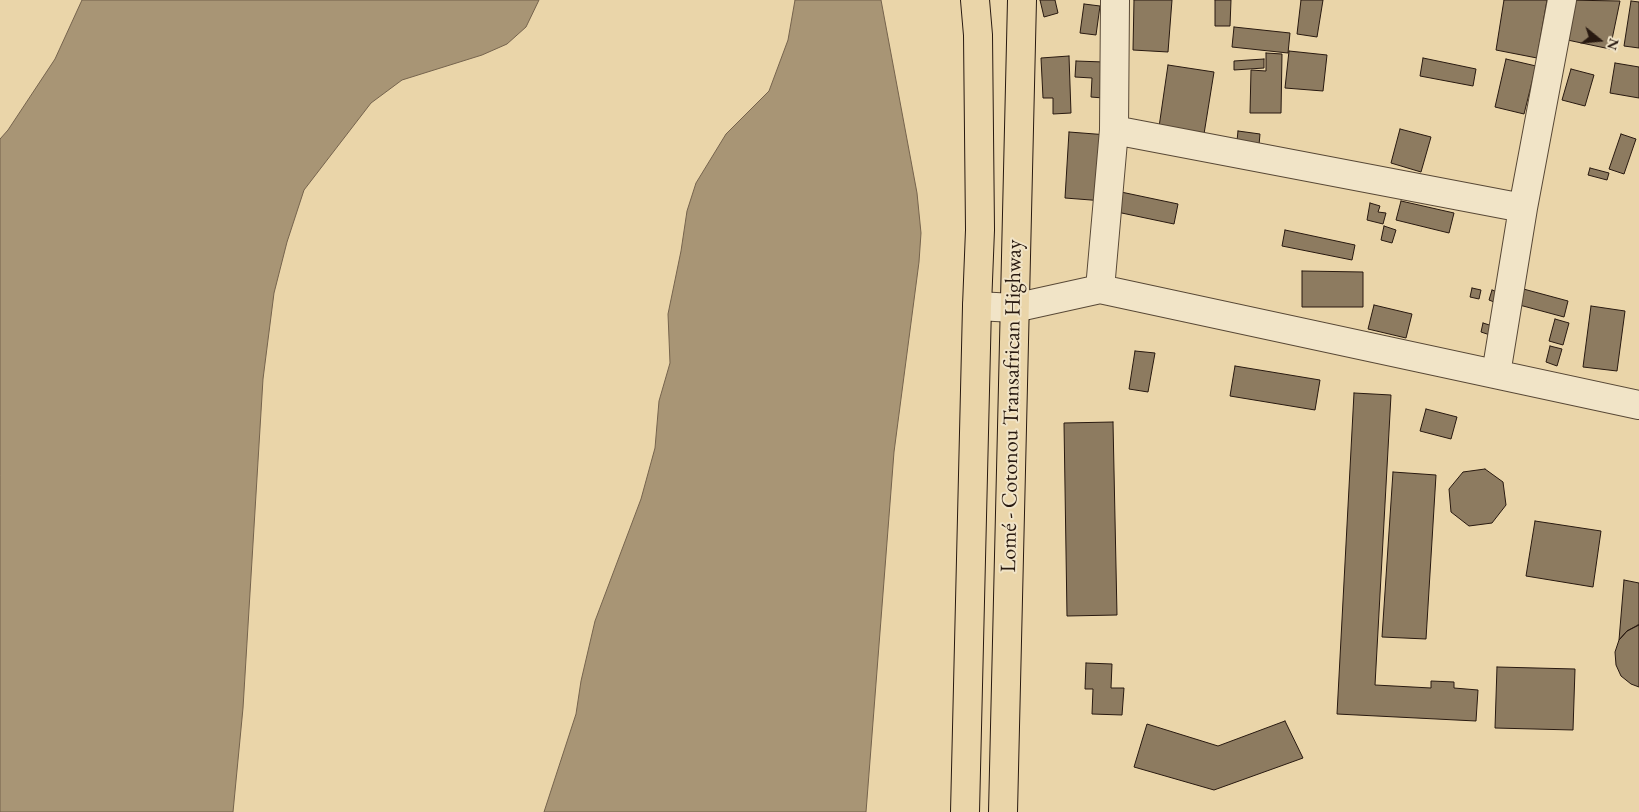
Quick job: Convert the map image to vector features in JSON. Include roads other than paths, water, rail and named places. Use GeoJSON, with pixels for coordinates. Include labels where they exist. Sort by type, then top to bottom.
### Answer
{"type":"FeatureCollection","features":[{"type":"Feature","properties":{"kind":"highway"},"geometry":{"type":"LineString","coordinates":[[965,812],[980,230],[978,35],[975,0]]}},
{"type":"Feature","properties":{"kind":"highway","name":"Lomé - Cotonou Transafrican Highway"},"geometry":{"type":"LineString","coordinates":[[1003,812],[1022,0]]}},
{"type":"Feature","properties":{"kind":"street"},"geometry":{"type":"LineString","coordinates":[[1100,289],[1114,130],[1115,0]]}},
{"type":"Feature","properties":{"kind":"street"},"geometry":{"type":"LineString","coordinates":[[1496,374],[1523,208],[1562,0]]}},
{"type":"Feature","properties":{"kind":"street"},"geometry":{"type":"LineString","coordinates":[[1114,130],[1523,208]]}},
{"type":"Feature","properties":{"kind":"street"},"geometry":{"type":"LineString","coordinates":[[977,306],[1014,308],[1100,289],[1639,405]]}}]}
